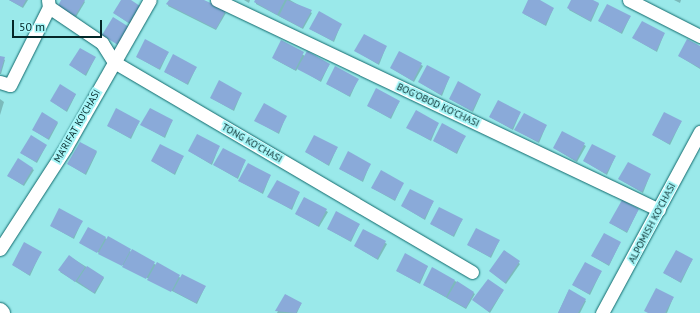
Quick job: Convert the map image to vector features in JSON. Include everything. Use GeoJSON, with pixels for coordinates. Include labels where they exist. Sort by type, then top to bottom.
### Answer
{"type":"FeatureCollection","features":[{"type":"Feature","properties":{"kind":"street","name":"MA'RIFAT KO'CHASI"},"geometry":{"type":"LineString","coordinates":[[0,249],[66,147],[150,0]]}},
{"type":"Feature","properties":{"kind":"street","name":"BOG'OBOD KO'CHASI"},"geometry":{"type":"LineString","coordinates":[[217,0],[659,210]]}},
{"type":"Feature","properties":{"kind":"street"},"geometry":{"type":"LineString","coordinates":[[629,0],[700,36]]}},
{"type":"Feature","properties":{"kind":"street","name":"TONG KO'CHASI"},"geometry":{"type":"LineString","coordinates":[[49,4],[102,43],[114,62],[472,272]]}},
{"type":"Feature","properties":{"kind":"street"},"geometry":{"type":"LineString","coordinates":[[0,82],[10,85],[49,4]]}},
{"type":"Feature","properties":{"kind":"street","name":"ALPOMISH KO'CHASI"},"geometry":{"type":"LineString","coordinates":[[602,313],[700,132]]}},
{"type":"Feature","properties":{"kind":"building"},"geometry":{"type":"Polygon","coordinates":[[[9,0],[26,0],[22,7],[9,0]]]}},
{"type":"Feature","properties":{"kind":"building"},"geometry":{"type":"Polygon","coordinates":[[[61,0],[85,0],[75,16],[58,6],[61,0]]]}},
{"type":"Feature","properties":{"kind":"building"},"geometry":{"type":"Polygon","coordinates":[[[121,0],[131,0],[140,6],[129,23],[113,13],[121,0]]]}},
{"type":"Feature","properties":{"kind":"building"},"geometry":{"type":"Polygon","coordinates":[[[169,0],[204,0],[226,10],[216,29],[166,4],[169,0]]]}},
{"type":"Feature","properties":{"kind":"building"},"geometry":{"type":"Polygon","coordinates":[[[255,0],[285,0],[277,15],[254,2],[255,0]]]}},
{"type":"Feature","properties":{"kind":"building"},"geometry":{"type":"Polygon","coordinates":[[[287,0],[312,10],[302,28],[279,16],[287,0]]]}},
{"type":"Feature","properties":{"kind":"building"},"geometry":{"type":"Polygon","coordinates":[[[528,0],[540,0],[554,8],[545,25],[522,13],[528,0]]]}},
{"type":"Feature","properties":{"kind":"building"},"geometry":{"type":"Polygon","coordinates":[[[571,0],[593,0],[599,3],[590,21],[567,8],[571,0]]]}},
{"type":"Feature","properties":{"kind":"building"},"geometry":{"type":"Polygon","coordinates":[[[607,4],[631,16],[621,33],[598,21],[607,4]]]}},
{"type":"Feature","properties":{"kind":"building"},"geometry":{"type":"Polygon","coordinates":[[[319,11],[342,24],[333,41],[309,29],[319,11]]]}},
{"type":"Feature","properties":{"kind":"building"},"geometry":{"type":"Polygon","coordinates":[[[113,17],[129,27],[118,45],[102,35],[113,17]]]}},
{"type":"Feature","properties":{"kind":"building"},"geometry":{"type":"Polygon","coordinates":[[[642,21],[665,33],[656,51],[632,38],[642,21]]]}},
{"type":"Feature","properties":{"kind":"building"},"geometry":{"type":"Polygon","coordinates":[[[364,34],[387,46],[378,64],[354,51],[364,34]]]}},
{"type":"Feature","properties":{"kind":"building"},"geometry":{"type":"Polygon","coordinates":[[[145,39],[169,52],[159,69],[136,57],[145,39]]]}},
{"type":"Feature","properties":{"kind":"building"},"geometry":{"type":"Polygon","coordinates":[[[687,39],[700,46],[700,68],[678,56],[687,39]]]}},
{"type":"Feature","properties":{"kind":"building"},"geometry":{"type":"Polygon","coordinates":[[[281,40],[304,52],[295,70],[272,58],[281,40]]]}},
{"type":"Feature","properties":{"kind":"building"},"geometry":{"type":"Polygon","coordinates":[[[80,48],[96,57],[85,75],[69,65],[80,48]]]}},
{"type":"Feature","properties":{"kind":"building"},"geometry":{"type":"Polygon","coordinates":[[[307,51],[330,64],[320,81],[297,69],[307,51]]]}},
{"type":"Feature","properties":{"kind":"building"},"geometry":{"type":"Polygon","coordinates":[[[399,51],[422,63],[413,81],[390,68],[399,51]]]}},
{"type":"Feature","properties":{"kind":"building"},"geometry":{"type":"Polygon","coordinates":[[[173,54],[197,67],[187,84],[164,72],[173,54]]]}},
{"type":"Feature","properties":{"kind":"building"},"geometry":{"type":"Polygon","coordinates":[[[0,56],[5,57],[0,73],[0,56]]]}},
{"type":"Feature","properties":{"kind":"building"},"geometry":{"type":"Polygon","coordinates":[[[427,65],[450,77],[441,95],[418,82],[427,65]]]}},
{"type":"Feature","properties":{"kind":"building"},"geometry":{"type":"Polygon","coordinates":[[[335,66],[359,79],[349,96],[326,84],[335,66]]]}},
{"type":"Feature","properties":{"kind":"building"},"geometry":{"type":"Polygon","coordinates":[[[219,80],[242,93],[233,110],[210,98],[219,80]]]}},
{"type":"Feature","properties":{"kind":"building"},"geometry":{"type":"Polygon","coordinates":[[[458,81],[481,94],[472,111],[449,99],[458,81]]]}},
{"type":"Feature","properties":{"kind":"building"},"geometry":{"type":"Polygon","coordinates":[[[60,84],[76,94],[66,111],[50,101],[60,84]]]}},
{"type":"Feature","properties":{"kind":"building"},"geometry":{"type":"Polygon","coordinates":[[[376,88],[400,101],[390,118],[367,106],[376,88]]]}},
{"type":"Feature","properties":{"kind":"building"},"geometry":{"type":"Polygon","coordinates":[[[498,100],[521,112],[512,129],[489,117],[498,100]]]}},
{"type":"Feature","properties":{"kind":"building"},"geometry":{"type":"Polygon","coordinates":[[[264,103],[287,116],[278,133],[254,121],[264,103]]]}},
{"type":"Feature","properties":{"kind":"building"},"geometry":{"type":"Polygon","coordinates":[[[116,108],[140,121],[130,138],[107,126],[116,108]]]}},
{"type":"Feature","properties":{"kind":"building"},"geometry":{"type":"Polygon","coordinates":[[[150,108],[173,120],[164,137],[140,125],[150,108]]]}},
{"type":"Feature","properties":{"kind":"building"},"geometry":{"type":"Polygon","coordinates":[[[416,110],[439,123],[430,140],[406,128],[416,110]]]}},
{"type":"Feature","properties":{"kind":"building"},"geometry":{"type":"Polygon","coordinates":[[[42,112],[58,122],[48,139],[32,130],[42,112]]]}},
{"type":"Feature","properties":{"kind":"building"},"geometry":{"type":"Polygon","coordinates":[[[664,112],[682,121],[669,144],[652,135],[664,112]]]}},
{"type":"Feature","properties":{"kind":"building"},"geometry":{"type":"Polygon","coordinates":[[[524,113],[547,125],[538,142],[514,130],[524,113]]]}},
{"type":"Feature","properties":{"kind":"building"},"geometry":{"type":"Polygon","coordinates":[[[442,123],[466,136],[456,153],[433,141],[442,123]]]}},
{"type":"Feature","properties":{"kind":"building"},"geometry":{"type":"Polygon","coordinates":[[[562,131],[585,143],[576,161],[553,148],[562,131]]]}},
{"type":"Feature","properties":{"kind":"building"},"geometry":{"type":"Polygon","coordinates":[[[197,134],[220,146],[211,164],[188,151],[197,134]]]}},
{"type":"Feature","properties":{"kind":"building"},"geometry":{"type":"Polygon","coordinates":[[[31,135],[47,145],[36,162],[20,153],[31,135]]]}},
{"type":"Feature","properties":{"kind":"building"},"geometry":{"type":"Polygon","coordinates":[[[314,135],[338,147],[328,165],[305,152],[314,135]]]}},
{"type":"Feature","properties":{"kind":"building"},"geometry":{"type":"Polygon","coordinates":[[[80,142],[97,151],[85,174],[67,164],[80,142]]]}},
{"type":"Feature","properties":{"kind":"building"},"geometry":{"type":"Polygon","coordinates":[[[160,144],[184,156],[174,174],[151,161],[160,144]]]}},
{"type":"Feature","properties":{"kind":"building"},"geometry":{"type":"Polygon","coordinates":[[[592,144],[616,156],[606,174],[583,161],[592,144]]]}},
{"type":"Feature","properties":{"kind":"building"},"geometry":{"type":"Polygon","coordinates":[[[223,148],[246,160],[237,178],[213,165],[223,148]]]}},
{"type":"Feature","properties":{"kind":"building"},"geometry":{"type":"Polygon","coordinates":[[[348,151],[371,164],[362,181],[339,169],[348,151]]]}},
{"type":"Feature","properties":{"kind":"building"},"geometry":{"type":"Polygon","coordinates":[[[18,158],[33,168],[23,185],[7,176],[18,158]]]}},
{"type":"Feature","properties":{"kind":"building"},"geometry":{"type":"Polygon","coordinates":[[[628,162],[651,174],[642,192],[618,179],[628,162]]]}},
{"type":"Feature","properties":{"kind":"building"},"geometry":{"type":"Polygon","coordinates":[[[248,163],[271,175],[262,193],[238,181],[248,163]]]}},
{"type":"Feature","properties":{"kind":"building"},"geometry":{"type":"Polygon","coordinates":[[[381,170],[404,183],[395,200],[371,188],[381,170]]]}},
{"type":"Feature","properties":{"kind":"building"},"geometry":{"type":"Polygon","coordinates":[[[277,180],[300,192],[291,209],[267,197],[277,180]]]}},
{"type":"Feature","properties":{"kind":"building"},"geometry":{"type":"Polygon","coordinates":[[[410,189],[434,201],[424,219],[401,206],[410,189]]]}},
{"type":"Feature","properties":{"kind":"building"},"geometry":{"type":"Polygon","coordinates":[[[304,197],[327,209],[318,226],[295,214],[304,197]]]}},
{"type":"Feature","properties":{"kind":"building"},"geometry":{"type":"Polygon","coordinates":[[[622,200],[639,209],[627,232],[609,223],[622,200]]]}},
{"type":"Feature","properties":{"kind":"building"},"geometry":{"type":"Polygon","coordinates":[[[439,207],[463,219],[453,236],[430,224],[439,207]]]}},
{"type":"Feature","properties":{"kind":"building"},"geometry":{"type":"Polygon","coordinates":[[[59,208],[83,221],[73,238],[50,226],[59,208]]]}},
{"type":"Feature","properties":{"kind":"building"},"geometry":{"type":"Polygon","coordinates":[[[336,211],[360,224],[350,241],[327,229],[336,211]]]}},
{"type":"Feature","properties":{"kind":"building"},"geometry":{"type":"Polygon","coordinates":[[[88,227],[106,237],[97,253],[79,243],[88,227]]]}},
{"type":"Feature","properties":{"kind":"building"},"geometry":{"type":"Polygon","coordinates":[[[476,228],[500,240],[490,257],[467,245],[476,228]]]}},
{"type":"Feature","properties":{"kind":"building"},"geometry":{"type":"Polygon","coordinates":[[[363,229],[386,241],[377,259],[354,246],[363,229]]]}},
{"type":"Feature","properties":{"kind":"building"},"geometry":{"type":"Polygon","coordinates":[[[604,233],[621,242],[609,265],[591,256],[604,233]]]}},
{"type":"Feature","properties":{"kind":"building"},"geometry":{"type":"Polygon","coordinates":[[[108,236],[131,249],[122,266],[98,254],[108,236]]]}},
{"type":"Feature","properties":{"kind":"building"},"geometry":{"type":"Polygon","coordinates":[[[24,242],[42,252],[29,275],[12,265],[24,242]]]}},
{"type":"Feature","properties":{"kind":"building"},"geometry":{"type":"Polygon","coordinates":[[[132,249],[155,262],[146,279],[122,267],[132,249]]]}},
{"type":"Feature","properties":{"kind":"building"},"geometry":{"type":"Polygon","coordinates":[[[504,250],[520,261],[505,283],[489,271],[504,250]]]}},
{"type":"Feature","properties":{"kind":"building"},"geometry":{"type":"Polygon","coordinates":[[[676,250],[693,259],[680,282],[663,273],[676,250]]]}},
{"type":"Feature","properties":{"kind":"building"},"geometry":{"type":"Polygon","coordinates":[[[405,253],[428,266],[419,283],[396,271],[405,253]]]}},
{"type":"Feature","properties":{"kind":"building"},"geometry":{"type":"Polygon","coordinates":[[[69,255],[85,267],[75,282],[58,270],[69,255]]]}},
{"type":"Feature","properties":{"kind":"building"},"geometry":{"type":"Polygon","coordinates":[[[157,262],[180,275],[171,292],[147,280],[157,262]]]}},
{"type":"Feature","properties":{"kind":"building"},"geometry":{"type":"Polygon","coordinates":[[[585,262],[602,271],[589,294],[572,285],[585,262]]]}},
{"type":"Feature","properties":{"kind":"building"},"geometry":{"type":"Polygon","coordinates":[[[87,266],[104,277],[94,293],[77,281],[87,266]]]}},
{"type":"Feature","properties":{"kind":"building"},"geometry":{"type":"Polygon","coordinates":[[[432,267],[455,280],[446,297],[423,285],[432,267]]]}},
{"type":"Feature","properties":{"kind":"building"},"geometry":{"type":"Polygon","coordinates":[[[182,274],[206,286],[196,303],[173,291],[182,274]]]}},
{"type":"Feature","properties":{"kind":"building"},"geometry":{"type":"Polygon","coordinates":[[[488,279],[504,290],[489,312],[472,300],[488,279]]]}},
{"type":"Feature","properties":{"kind":"building"},"geometry":{"type":"Polygon","coordinates":[[[457,281],[474,292],[466,308],[447,298],[457,281]]]}},
{"type":"Feature","properties":{"kind":"building"},"geometry":{"type":"Polygon","coordinates":[[[656,288],[674,297],[665,313],[648,313],[644,311],[656,288]]]}},
{"type":"Feature","properties":{"kind":"building"},"geometry":{"type":"Polygon","coordinates":[[[569,289],[586,299],[578,313],[558,313],[569,289]]]}},
{"type":"Feature","properties":{"kind":"building"},"geometry":{"type":"Polygon","coordinates":[[[285,294],[302,303],[296,313],[275,311],[285,294]]]}}]}
